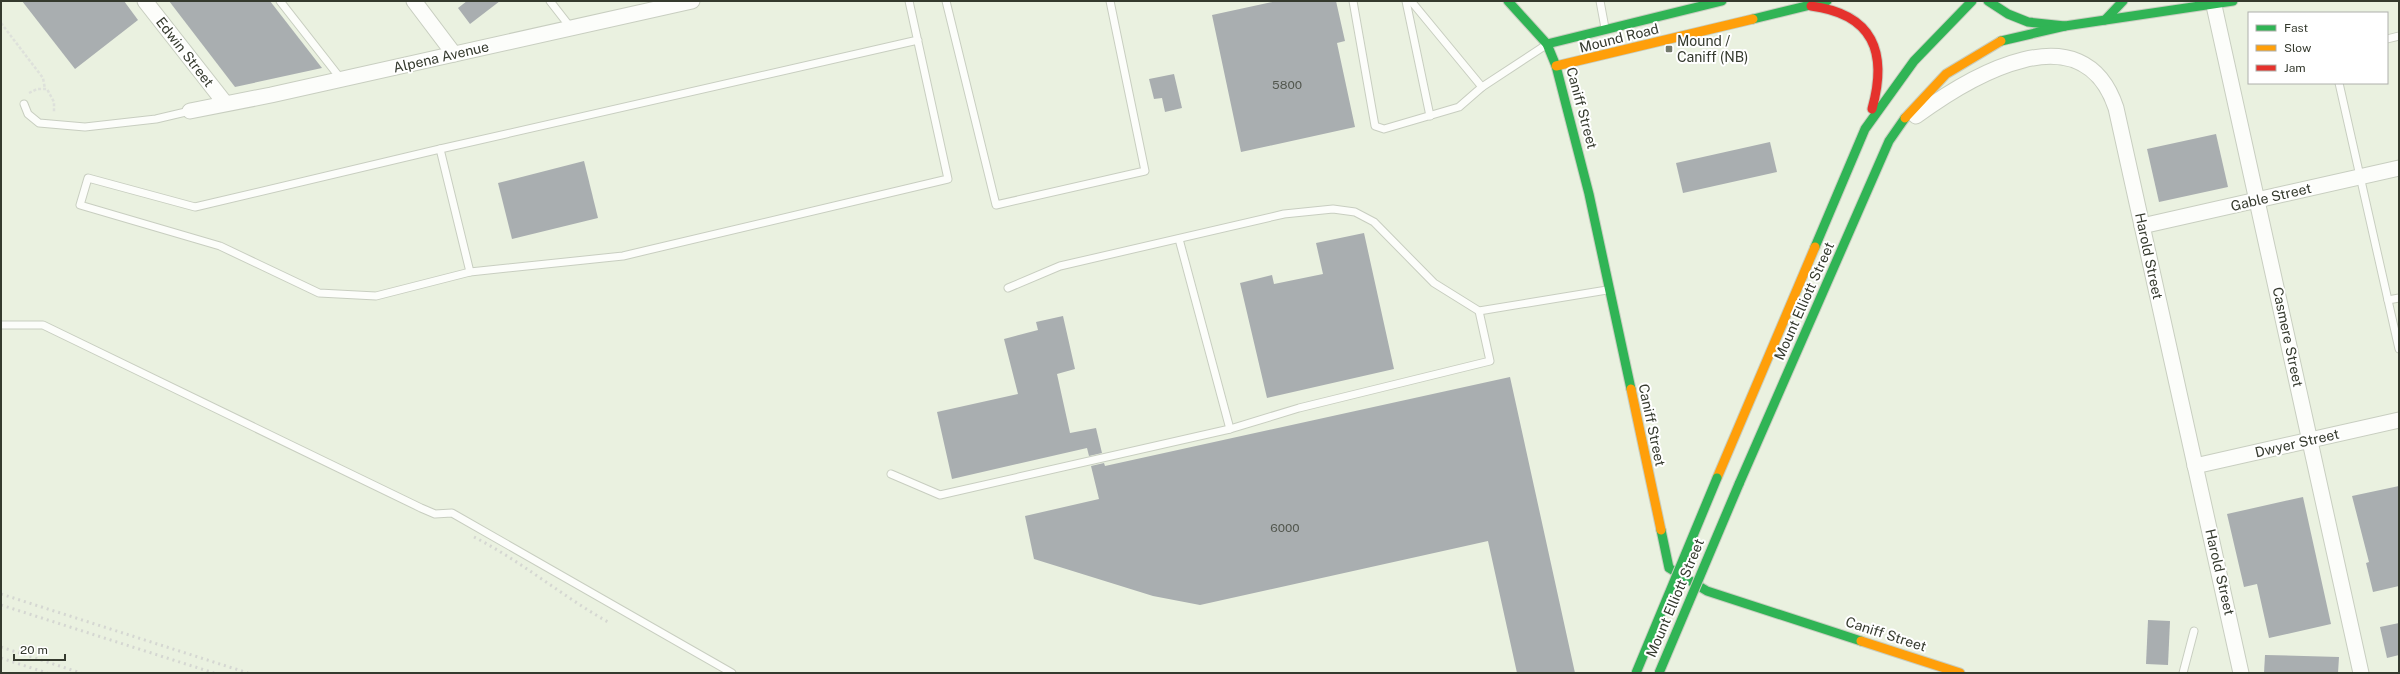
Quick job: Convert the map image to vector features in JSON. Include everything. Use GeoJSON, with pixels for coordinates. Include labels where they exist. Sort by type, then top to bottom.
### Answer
{"type":"FeatureCollection","features":[{"type":"Feature","properties":{"kind":"main road","name":"Caniff Street"},"geometry":{"type":"LineString","coordinates":[[1508,1],[1547,44],[1556,66],[1589,194],[1669,568],[1694,586],[1707,591],[1960,673]]}},
{"type":"Feature","properties":{"kind":"main road","name":"Mound Road"},"geometry":{"type":"LineString","coordinates":[[1547,44],[1606,30],[1700,4],[1722,1]]}},
{"type":"Feature","properties":{"kind":"main road","name":"Mound Road"},"geometry":{"type":"LineString","coordinates":[[1556,66],[1827,1]]}},
{"type":"Feature","properties":{"kind":"main road","name":"Mount Elliott Street"},"geometry":{"type":"LineString","coordinates":[[1636,673],[1864,129],[1886,95],[1914,60],[1947,23],[1972,1]]}},
{"type":"Feature","properties":{"kind":"main road"},"geometry":{"type":"LineString","coordinates":[[1988,1],[2008,14],[2028,22],[2065,26],[2233,1]]}},
{"type":"Feature","properties":{"kind":"main road"},"geometry":{"type":"LineString","coordinates":[[2105,20],[2123,1]]}},
{"type":"Feature","properties":{"kind":"main road"},"geometry":{"type":"LineString","coordinates":[[1806,6],[1824,6],[1844,13],[1861,25],[1873,43],[1880,70],[1874,104],[1864,129]]}},
{"type":"Feature","properties":{"kind":"main road","name":"Mount Elliott Street"},"geometry":{"type":"LineString","coordinates":[[1659,673],[1739,484],[1889,141],[1900,124],[1946,74],[2004,39],[2065,26]]}},
{"type":"Feature","properties":{"kind":"street","name":"Edwin Street"},"geometry":{"type":"LineString","coordinates":[[145,1],[225,104]]}},
{"type":"Feature","properties":{"kind":"street"},"geometry":{"type":"LineString","coordinates":[[414,1],[454,54]]}},
{"type":"Feature","properties":{"kind":"street","name":"Alpena Avenue"},"geometry":{"type":"LineString","coordinates":[[190,111],[687,2]]}},
{"type":"Feature","properties":{"kind":"street","name":"Casmere Street"},"geometry":{"type":"LineString","coordinates":[[2213,3],[2360,673]]}},
{"type":"Feature","properties":{"kind":"street","name":"Harold Street"},"geometry":{"type":"LineString","coordinates":[[1889,141],[1913,118],[1940,99],[1990,71],[2030,57],[2051,56],[2070,59],[2096,75],[2114,99],[2241,673]]}},
{"type":"Feature","properties":{"kind":"street","name":"Gable Street"},"geometry":{"type":"LineString","coordinates":[[2142,226],[2399,168]]}},
{"type":"Feature","properties":{"kind":"street","name":"Dwyer Street"},"geometry":{"type":"LineString","coordinates":[[2195,466],[2399,420]]}},
{"type":"Feature","properties":{"kind":"lane"},"geometry":{"type":"LineString","coordinates":[[280,1],[341,79]]}},
{"type":"Feature","properties":{"kind":"lane"},"geometry":{"type":"LineString","coordinates":[[550,1],[571,28]]}},
{"type":"Feature","properties":{"kind":"lane"},"geometry":{"type":"LineString","coordinates":[[909,1],[918,40],[948,179],[623,256],[470,272],[376,296],[319,293],[220,246],[80,205],[88,178],[195,207],[440,149],[918,40]]}},
{"type":"Feature","properties":{"kind":"lane"},"geometry":{"type":"LineString","coordinates":[[946,1],[996,205],[1145,171],[1110,1]]}},
{"type":"Feature","properties":{"kind":"lane"},"geometry":{"type":"LineString","coordinates":[[1353,1],[1375,126],[1384,129],[1459,107],[1482,87],[1547,44]]}},
{"type":"Feature","properties":{"kind":"lane"},"geometry":{"type":"LineString","coordinates":[[1406,1],[1430,116]]}},
{"type":"Feature","properties":{"kind":"lane"},"geometry":{"type":"LineString","coordinates":[[1411,1],[1482,87]]}},
{"type":"Feature","properties":{"kind":"lane"},"geometry":{"type":"LineString","coordinates":[[1600,1],[1606,30]]}},
{"type":"Feature","properties":{"kind":"lane"},"geometry":{"type":"LineString","coordinates":[[2388,39],[2399,36]]}},
{"type":"Feature","properties":{"kind":"lane"},"geometry":{"type":"LineString","coordinates":[[2339,84],[2399,349]]}},
{"type":"Feature","properties":{"kind":"lane"},"geometry":{"type":"LineString","coordinates":[[24,104],[34,120],[85,128],[156,119],[190,111]]}},
{"type":"Feature","properties":{"kind":"lane"},"geometry":{"type":"LineString","coordinates":[[440,149],[470,272]]}},
{"type":"Feature","properties":{"kind":"lane"},"geometry":{"type":"LineString","coordinates":[[891,474],[940,495],[1230,429],[1299,408],[1490,361],[1479,312],[1434,282],[1391,237],[1374,222],[1355,212],[1333,209],[1284,214],[1060,266],[1008,288]]}},
{"type":"Feature","properties":{"kind":"lane"},"geometry":{"type":"LineString","coordinates":[[1179,239],[1208,353],[1230,429]]}},
{"type":"Feature","properties":{"kind":"lane"},"geometry":{"type":"LineString","coordinates":[[1479,312],[1609,289]]}},
{"type":"Feature","properties":{"kind":"lane"},"geometry":{"type":"LineString","coordinates":[[2388,300],[2399,298]]}},
{"type":"Feature","properties":{"kind":"lane"},"geometry":{"type":"LineString","coordinates":[[1,325],[43,325],[421,508],[435,514],[452,513],[732,673]]}},
{"type":"Feature","properties":{"kind":"lane"},"geometry":{"type":"LineString","coordinates":[[2183,673],[2194,631]]}},
{"type":"Feature","properties":{"kind":"path"},"geometry":{"type":"LineString","coordinates":[[1,23],[43,78],[45,89]]}},
{"type":"Feature","properties":{"kind":"path"},"geometry":{"type":"LineString","coordinates":[[24,104],[24,99],[28,94],[37,89],[45,89],[50,91],[54,102],[53,124]]}},
{"type":"Feature","properties":{"kind":"building"},"geometry":{"type":"Polygon","coordinates":[[[22,1],[124,1],[138,20],[75,69],[22,1]]]}},
{"type":"Feature","properties":{"kind":"building"},"geometry":{"type":"Polygon","coordinates":[[[169,1],[270,1],[322,68],[235,87],[169,1]]]}},
{"type":"Feature","properties":{"kind":"building"},"geometry":{"type":"Polygon","coordinates":[[[467,1],[500,1],[470,24],[458,8],[467,1]]]}},
{"type":"Feature","properties":{"kind":"building"},"geometry":{"type":"Polygon","coordinates":[[[1277,1],[1336,1],[1345,41],[1337,43],[1355,127],[1241,152],[1212,15],[1277,1]]]}},
{"type":"Feature","properties":{"kind":"building"},"geometry":{"type":"Polygon","coordinates":[[[1174,74],[1182,108],[1165,112],[1162,98],[1154,99],[1149,79],[1174,74]]]}},
{"type":"Feature","properties":{"kind":"building"},"geometry":{"type":"Polygon","coordinates":[[[2216,134],[2228,187],[2159,202],[2147,149],[2216,134]]]}},
{"type":"Feature","properties":{"kind":"building"},"geometry":{"type":"Polygon","coordinates":[[[1770,142],[1777,172],[1683,193],[1676,163],[1770,142]]]}},
{"type":"Feature","properties":{"kind":"building"},"geometry":{"type":"Polygon","coordinates":[[[584,161],[598,218],[512,239],[498,183],[584,161]]]}},
{"type":"Feature","properties":{"kind":"building"},"geometry":{"type":"Polygon","coordinates":[[[1364,233],[1394,369],[1267,398],[1240,283],[1272,275],[1274,284],[1323,274],[1316,243],[1364,233]]]}},
{"type":"Feature","properties":{"kind":"building"},"geometry":{"type":"Polygon","coordinates":[[[1063,316],[1075,369],[1057,374],[1070,433],[1096,428],[1102,453],[1089,456],[1087,448],[952,479],[937,412],[1018,394],[1004,339],[1038,330],[1036,322],[1063,316]]]}},
{"type":"Feature","properties":{"kind":"building"},"geometry":{"type":"Polygon","coordinates":[[[1510,377],[1575,673],[1517,673],[1488,541],[1200,605],[1153,596],[1034,559],[1025,516],[1099,499],[1091,466],[1104,463],[1105,466],[1510,377]]]}},
{"type":"Feature","properties":{"kind":"building"},"geometry":{"type":"Polygon","coordinates":[[[2399,486],[2399,586],[2373,592],[2366,563],[2369,562],[2352,496],[2399,486]]]}},
{"type":"Feature","properties":{"kind":"building"},"geometry":{"type":"Polygon","coordinates":[[[2303,497],[2331,624],[2269,638],[2257,584],[2244,587],[2227,514],[2303,497]]]}},
{"type":"Feature","properties":{"kind":"building"},"geometry":{"type":"Polygon","coordinates":[[[2148,620],[2170,621],[2168,665],[2146,664],[2148,620]]]}},
{"type":"Feature","properties":{"kind":"building"},"geometry":{"type":"Polygon","coordinates":[[[2399,623],[2399,655],[2387,658],[2380,627],[2399,623]]]}},
{"type":"Feature","properties":{"kind":"building"},"geometry":{"type":"Polygon","coordinates":[[[2265,655],[2339,657],[2338,673],[2264,673],[2265,655]]]}},
{"type":"Feature","properties":{"kind":"railway"},"geometry":{"type":"LineString","coordinates":[[474,537],[491,546],[608,622]]}},
{"type":"Feature","properties":{"kind":"railway"},"geometry":{"type":"LineString","coordinates":[[1,594],[248,673]]}},
{"type":"Feature","properties":{"kind":"railway"},"geometry":{"type":"LineString","coordinates":[[1,605],[214,673]]}},
{"type":"Feature","properties":{"kind":"railway"},"geometry":{"type":"LineString","coordinates":[[1,647],[81,673]]}},
{"type":"Feature","properties":{"kind":"railway"},"geometry":{"type":"LineString","coordinates":[[1,658],[47,673]]}},
{"type":"Feature","properties":{"kind":"traffic: fast"},"geometry":{"type":"LineString","coordinates":[[1508,1],[1547,44],[1556,66],[1589,194],[1631,389]]}},
{"type":"Feature","properties":{"kind":"traffic: fast"},"geometry":{"type":"LineString","coordinates":[[1547,44],[1722,1]]}},
{"type":"Feature","properties":{"kind":"traffic: fast"},"geometry":{"type":"LineString","coordinates":[[1753,19],[1827,1]]}},
{"type":"Feature","properties":{"kind":"traffic: fast"},"geometry":{"type":"LineString","coordinates":[[1815,247],[1865,129],[1914,61],[1972,1]]}},
{"type":"Feature","properties":{"kind":"traffic: fast"},"geometry":{"type":"LineString","coordinates":[[1988,1],[2008,14],[2028,22],[2065,26],[2233,1]]}},
{"type":"Feature","properties":{"kind":"traffic: fast"},"geometry":{"type":"LineString","coordinates":[[2105,20],[2123,1]]}},
{"type":"Feature","properties":{"kind":"traffic: fast"},"geometry":{"type":"LineString","coordinates":[[2001,41],[2065,26]]}},
{"type":"Feature","properties":{"kind":"traffic: fast"},"geometry":{"type":"LineString","coordinates":[[1739,484],[1889,141],[1905,118]]}},
{"type":"Feature","properties":{"kind":"traffic: fast"},"geometry":{"type":"LineString","coordinates":[[1636,673],[1717,478]]}},
{"type":"Feature","properties":{"kind":"traffic: fast"},"geometry":{"type":"LineString","coordinates":[[1659,673],[1739,484]]}},
{"type":"Feature","properties":{"kind":"traffic: fast"},"geometry":{"type":"LineString","coordinates":[[1661,530],[1669,568],[1707,591],[1861,641]]}},
{"type":"Feature","properties":{"kind":"traffic: slow"},"geometry":{"type":"LineString","coordinates":[[1556,66],[1753,19]]}},
{"type":"Feature","properties":{"kind":"traffic: slow"},"geometry":{"type":"LineString","coordinates":[[1905,118],[1946,74],[2001,41]]}},
{"type":"Feature","properties":{"kind":"traffic: slow"},"geometry":{"type":"LineString","coordinates":[[1717,478],[1815,247]]}},
{"type":"Feature","properties":{"kind":"traffic: slow"},"geometry":{"type":"LineString","coordinates":[[1631,389],[1661,530]]}},
{"type":"Feature","properties":{"kind":"traffic: slow"},"geometry":{"type":"LineString","coordinates":[[1861,641],[1960,673]]}},
{"type":"Feature","properties":{"kind":"traffic: jam"},"geometry":{"type":"LineString","coordinates":[[1811,6],[1832,10],[1849,17],[1862,27],[1871,39],[1876,53],[1878,70],[1877,89],[1872,109]]}},
{"type":"Feature","properties":{"kind":"place","name":"Mound / Caniff (NB)"},"geometry":{"type":"Point","coordinates":[1669,49]}}]}
